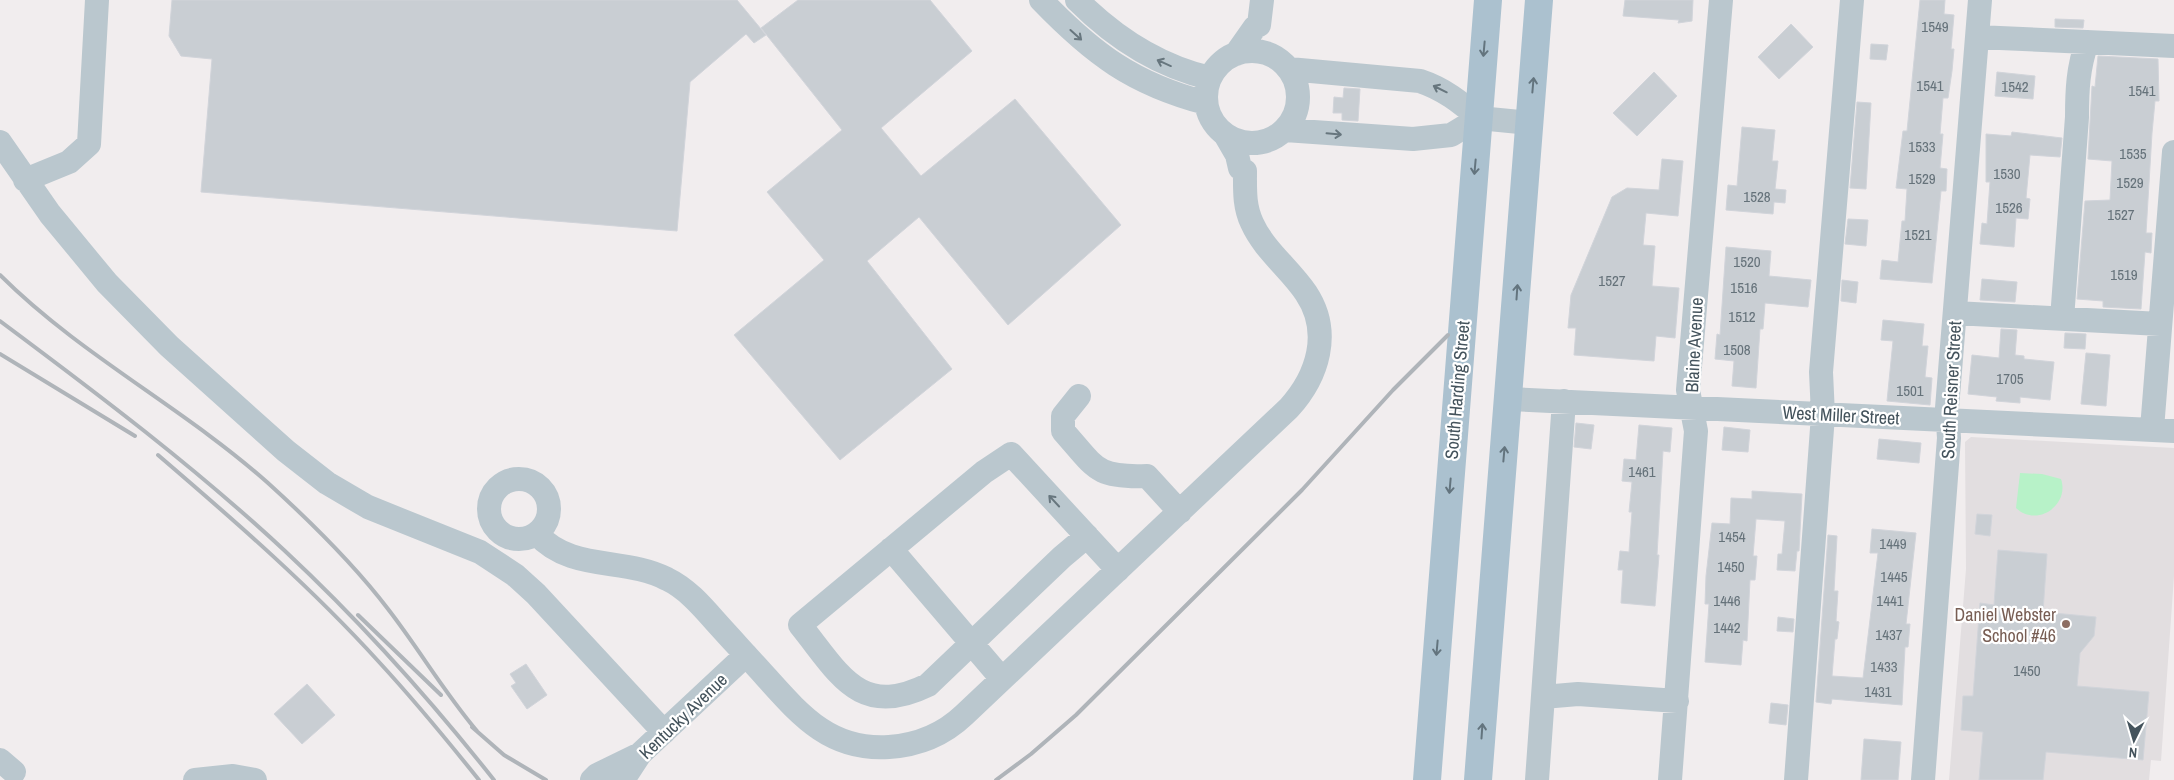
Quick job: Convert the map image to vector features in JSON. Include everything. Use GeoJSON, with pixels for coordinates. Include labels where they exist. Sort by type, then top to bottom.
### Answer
{"type":"FeatureCollection","features":[{"type":"Feature","properties":{"kind":"main road","name":"South Harding Street"},"geometry":{"type":"LineString","coordinates":[[1426,780],[1488,0]]}},
{"type":"Feature","properties":{"kind":"main road"},"geometry":{"type":"LineString","coordinates":[[1478,780],[1539,1]]}},
{"type":"Feature","properties":{"kind":"street"},"geometry":{"type":"LineString","coordinates":[[25,180],[69,162],[89,144],[97,0]]}},
{"type":"Feature","properties":{"kind":"street"},"geometry":{"type":"LineString","coordinates":[[1041,0],[1082,41],[1114,65],[1155,87],[1206,103]]}},
{"type":"Feature","properties":{"kind":"street"},"geometry":{"type":"LineString","coordinates":[[1078,0],[1103,24],[1128,43],[1163,63],[1210,78]]}},
{"type":"Feature","properties":{"kind":"street"},"geometry":{"type":"LineString","coordinates":[[1236,54],[1255,27],[1259,25],[1262,0]]}},
{"type":"Feature","properties":{"kind":"street","name":"Blaine Avenue"},"geometry":{"type":"LineString","coordinates":[[1670,780],[1696,431],[1688,390],[1721,0]]}},
{"type":"Feature","properties":{"kind":"street"},"geometry":{"type":"LineString","coordinates":[[1796,780],[1823,414],[1821,372],[1852,0]]}},
{"type":"Feature","properties":{"kind":"street","name":"South Reisner Street"},"geometry":{"type":"LineString","coordinates":[[1923,780],[1949,438],[1946,421],[1980,0]]}},
{"type":"Feature","properties":{"kind":"street"},"geometry":{"type":"LineString","coordinates":[[1245,171],[1252,167],[1295,115],[1299,102],[1298,89],[1264,28],[1259,25]]}},
{"type":"Feature","properties":{"kind":"street"},"geometry":{"type":"LineString","coordinates":[[1977,37],[2174,46]]}},
{"type":"Feature","properties":{"kind":"street"},"geometry":{"type":"LineString","coordinates":[[2062,318],[2077,117],[2077,86],[2079,66],[2087,42]]}},
{"type":"Feature","properties":{"kind":"street"},"geometry":{"type":"LineString","coordinates":[[1245,171],[1240,168],[1237,155],[1226,136],[1211,119],[1206,103],[1207,87],[1210,78],[1221,63],[1236,54],[1258,51],[1284,64],[1420,82],[1438,87],[1452,95],[1479,118]]}},
{"type":"Feature","properties":{"kind":"street"},"geometry":{"type":"LineString","coordinates":[[1226,136],[1248,144],[1278,135],[1413,139],[1451,135],[1479,118],[1530,122]]}},
{"type":"Feature","properties":{"kind":"street"},"geometry":{"type":"LineString","coordinates":[[0,142],[25,180],[84,257],[125,302],[176,352],[286,451],[348,496],[383,515],[464,544],[515,575],[536,594],[664,732]]}},
{"type":"Feature","properties":{"kind":"street"},"geometry":{"type":"LineString","coordinates":[[2163,430],[2165,311],[2174,152]]}},
{"type":"Feature","properties":{"kind":"street"},"geometry":{"type":"LineString","coordinates":[[537,534],[559,552],[578,560],[631,567],[666,578],[689,593],[794,709],[812,726],[843,741],[883,747],[912,744],[946,729],[1180,512],[1298,398],[1312,377],[1318,358],[1319,328],[1312,303],[1252,224],[1246,204],[1245,171]]}},
{"type":"Feature","properties":{"kind":"street"},"geometry":{"type":"LineString","coordinates":[[1955,313],[2062,318],[2165,311]]}},
{"type":"Feature","properties":{"kind":"street"},"geometry":{"type":"LineString","coordinates":[[1079,396],[1063,416],[1064,431],[1099,471],[1123,477],[1147,476],[1180,512]]}},
{"type":"Feature","properties":{"kind":"street","name":"West Miller Street"},"geometry":{"type":"LineString","coordinates":[[1509,399],[2163,430]]}},
{"type":"Feature","properties":{"kind":"street"},"geometry":{"type":"LineString","coordinates":[[1537,780],[1564,401]]}},
{"type":"Feature","properties":{"kind":"street"},"geometry":{"type":"LineString","coordinates":[[1087,536],[928,685],[909,695],[890,698],[870,696],[850,685],[800,625],[984,472],[1011,454],[1087,536],[1118,570]]}},
{"type":"Feature","properties":{"kind":"street"},"geometry":{"type":"LineString","coordinates":[[891,549],[1002,679]]}},
{"type":"Feature","properties":{"kind":"street","name":"Kentucky Avenue"},"geometry":{"type":"LineString","coordinates":[[623,780],[640,754],[746,656]]}},
{"type":"Feature","properties":{"kind":"street"},"geometry":{"type":"LineString","coordinates":[[1543,697],[1578,694],[1677,702]]}},
{"type":"Feature","properties":{"kind":"street"},"geometry":{"type":"LineString","coordinates":[[592,780],[597,775],[640,754]]}},
{"type":"Feature","properties":{"kind":"street"},"geometry":{"type":"LineString","coordinates":[[195,780],[220,776],[255,780]]}},
{"type":"Feature","properties":{"kind":"shaded area","name":"Daniel Webster School #46"},"geometry":{"type":"Polygon","coordinates":[[[1971,437],[2174,448],[2174,576],[2161,761],[2151,760],[2149,780],[1949,780],[1966,569],[1965,442],[1971,437]]]}},
{"type":"Feature","properties":{"kind":"green space"},"geometry":{"type":"Polygon","coordinates":[[[2020,473],[2042,474],[2061,479],[2063,489],[2061,497],[2050,511],[2033,516],[2024,514],[2016,508],[2020,473]]]}},
{"type":"Feature","properties":{"kind":"building"},"geometry":{"type":"Polygon","coordinates":[[[172,0],[737,0],[766,35],[754,43],[746,34],[690,82],[677,231],[201,192],[212,59],[181,56],[169,36],[172,0]]]}},
{"type":"Feature","properties":{"kind":"building"},"geometry":{"type":"Polygon","coordinates":[[[798,0],[930,0],[972,51],[881,128],[921,176],[1015,99],[1121,225],[1008,325],[919,217],[867,261],[952,369],[840,460],[734,335],[824,260],[767,192],[842,130],[761,28],[798,0]]]}},
{"type":"Feature","properties":{"kind":"building"},"geometry":{"type":"Polygon","coordinates":[[[1625,0],[1693,0],[1692,21],[1678,23],[1679,20],[1623,16],[1625,0]]]}},
{"type":"Feature","properties":{"kind":"building"},"geometry":{"type":"Polygon","coordinates":[[[1920,0],[1945,0],[1944,14],[1954,15],[1951,49],[1954,49],[1952,71],[1948,98],[1943,98],[1940,134],[1943,134],[1940,168],[1947,169],[1946,191],[1941,191],[1932,283],[1880,279],[1882,260],[1898,262],[1902,221],[1905,221],[1907,189],[1896,188],[1903,131],[1907,131],[1920,0]]]}},
{"type":"Feature","properties":{"kind":"building"},"geometry":{"type":"Polygon","coordinates":[[[2055,19],[2084,20],[2083,28],[2055,27],[2055,19]]]}},
{"type":"Feature","properties":{"kind":"building"},"geometry":{"type":"Polygon","coordinates":[[[1791,24],[1813,47],[1779,79],[1758,57],[1791,24]]]}},
{"type":"Feature","properties":{"kind":"building"},"geometry":{"type":"Polygon","coordinates":[[[1871,44],[1888,45],[1886,60],[1870,59],[1871,44]]]}},
{"type":"Feature","properties":{"kind":"building"},"geometry":{"type":"Polygon","coordinates":[[[2098,56],[2158,59],[2159,101],[2155,101],[2146,233],[2152,233],[2151,253],[2145,252],[2141,309],[2103,307],[2103,301],[2077,299],[2085,201],[2110,200],[2112,161],[2088,159],[2092,86],[2095,87],[2098,56]]]}},
{"type":"Feature","properties":{"kind":"building"},"geometry":{"type":"Polygon","coordinates":[[[1654,72],[1677,96],[1637,136],[1613,113],[1654,72]]]}},
{"type":"Feature","properties":{"kind":"building"},"geometry":{"type":"Polygon","coordinates":[[[1997,72],[2035,76],[2033,99],[1995,96],[1997,72]]]}},
{"type":"Feature","properties":{"kind":"building"},"geometry":{"type":"Polygon","coordinates":[[[1344,88],[1360,89],[1358,121],[1342,120],[1342,113],[1333,113],[1334,97],[1343,98],[1344,88]]]}},
{"type":"Feature","properties":{"kind":"building"},"geometry":{"type":"Polygon","coordinates":[[[1857,102],[1871,103],[1866,189],[1850,188],[1857,102]]]}},
{"type":"Feature","properties":{"kind":"building"},"geometry":{"type":"Polygon","coordinates":[[[1742,127],[1775,130],[1772,161],[1778,161],[1775,189],[1786,190],[1785,203],[1774,202],[1773,214],[1726,210],[1728,185],[1737,186],[1742,127]]]}},
{"type":"Feature","properties":{"kind":"building"},"geometry":{"type":"Polygon","coordinates":[[[2012,132],[2062,138],[2060,157],[2030,155],[2026,198],[2030,199],[2028,219],[2016,218],[2014,247],[1980,244],[1982,223],[1987,224],[1990,182],[1986,182],[1986,134],[2011,136],[2012,132]]]}},
{"type":"Feature","properties":{"kind":"building"},"geometry":{"type":"Polygon","coordinates":[[[1662,159],[1683,161],[1678,216],[1646,213],[1643,245],[1655,246],[1652,286],[1679,288],[1675,338],[1656,336],[1654,361],[1574,355],[1576,328],[1568,328],[1571,295],[1612,197],[1627,188],[1659,190],[1662,159]]]}},
{"type":"Feature","properties":{"kind":"building"},"geometry":{"type":"Polygon","coordinates":[[[1848,219],[1868,220],[1866,246],[1845,244],[1848,219]]]}},
{"type":"Feature","properties":{"kind":"building"},"geometry":{"type":"Polygon","coordinates":[[[1726,247],[1771,251],[1769,276],[1811,280],[1808,307],[1765,303],[1763,329],[1760,329],[1756,388],[1732,386],[1734,361],[1715,359],[1717,334],[1720,335],[1726,247]]]}},
{"type":"Feature","properties":{"kind":"building"},"geometry":{"type":"Polygon","coordinates":[[[1982,279],[2017,282],[2015,302],[1980,300],[1982,279]]]}},
{"type":"Feature","properties":{"kind":"building"},"geometry":{"type":"Polygon","coordinates":[[[1842,280],[1858,282],[1856,303],[1841,301],[1842,280]]]}},
{"type":"Feature","properties":{"kind":"building"},"geometry":{"type":"Polygon","coordinates":[[[1883,320],[1924,324],[1922,346],[1928,346],[1925,377],[1932,378],[1930,405],[1887,401],[1893,341],[1881,340],[1883,320]]]}},
{"type":"Feature","properties":{"kind":"building"},"geometry":{"type":"Polygon","coordinates":[[[2001,329],[2017,330],[2015,355],[2024,356],[2024,359],[2054,362],[2050,400],[2020,397],[2020,403],[1996,401],[1997,397],[1968,394],[1972,355],[1999,358],[2001,329]]]}},
{"type":"Feature","properties":{"kind":"building"},"geometry":{"type":"Polygon","coordinates":[[[2065,333],[2086,334],[2085,349],[2064,348],[2065,333]]]}},
{"type":"Feature","properties":{"kind":"building"},"geometry":{"type":"Polygon","coordinates":[[[2086,353],[2110,355],[2106,406],[2081,404],[2086,353]]]}},
{"type":"Feature","properties":{"kind":"building"},"geometry":{"type":"Polygon","coordinates":[[[1576,423],[1594,425],[1591,449],[1574,447],[1576,423]]]}},
{"type":"Feature","properties":{"kind":"building"},"geometry":{"type":"Polygon","coordinates":[[[1639,425],[1672,428],[1670,452],[1663,451],[1655,606],[1621,603],[1623,570],[1618,570],[1620,551],[1629,552],[1632,512],[1629,512],[1632,482],[1622,481],[1624,459],[1636,460],[1639,425]]]}},
{"type":"Feature","properties":{"kind":"building"},"geometry":{"type":"Polygon","coordinates":[[[1724,427],[1750,430],[1748,452],[1722,450],[1724,427]]]}},
{"type":"Feature","properties":{"kind":"building"},"geometry":{"type":"Polygon","coordinates":[[[1879,439],[1921,443],[1919,463],[1877,459],[1879,439]]]}},
{"type":"Feature","properties":{"kind":"building"},"geometry":{"type":"Polygon","coordinates":[[[1752,491],[1802,494],[1799,551],[1797,551],[1795,571],[1777,570],[1778,554],[1782,554],[1785,521],[1756,519],[1753,556],[1757,556],[1755,580],[1750,580],[1747,641],[1743,640],[1741,665],[1705,662],[1709,604],[1705,604],[1706,576],[1712,523],[1730,524],[1731,498],[1752,499],[1752,491]]]}},
{"type":"Feature","properties":{"kind":"building"},"geometry":{"type":"Polygon","coordinates":[[[1977,514],[1992,515],[1990,536],[1975,534],[1977,514]]]}},
{"type":"Feature","properties":{"kind":"building"},"geometry":{"type":"Polygon","coordinates":[[[1872,529],[1916,533],[1906,624],[1910,624],[1908,647],[1905,647],[1902,705],[1832,699],[1831,704],[1816,702],[1828,535],[1837,536],[1834,591],[1838,591],[1836,621],[1839,622],[1837,639],[1835,639],[1832,676],[1863,678],[1878,553],[1870,553],[1872,529]]]}},
{"type":"Feature","properties":{"kind":"building"},"geometry":{"type":"Polygon","coordinates":[[[1998,550],[2047,554],[2043,612],[2096,617],[2094,636],[2080,653],[2077,686],[2149,692],[2143,760],[2046,752],[2043,780],[1979,780],[1983,732],[1961,730],[1963,696],[1973,696],[1980,603],[1994,605],[1998,550]]]}},
{"type":"Feature","properties":{"kind":"building"},"geometry":{"type":"Polygon","coordinates":[[[1778,617],[1794,619],[1793,632],[1777,631],[1778,617]]]}},
{"type":"Feature","properties":{"kind":"building"},"geometry":{"type":"Polygon","coordinates":[[[526,664],[547,695],[527,709],[511,686],[516,683],[510,674],[526,664]]]}},
{"type":"Feature","properties":{"kind":"building"},"geometry":{"type":"Polygon","coordinates":[[[307,684],[335,715],[302,744],[274,714],[307,684]]]}},
{"type":"Feature","properties":{"kind":"building"},"geometry":{"type":"Polygon","coordinates":[[[1771,703],[1788,705],[1786,725],[1769,723],[1771,703]]]}},
{"type":"Feature","properties":{"kind":"building"},"geometry":{"type":"Polygon","coordinates":[[[1864,739],[1901,742],[1898,780],[1861,780],[1864,739]]]}},
{"type":"Feature","properties":{"kind":"railway"},"geometry":{"type":"LineString","coordinates":[[0,275],[64,331],[236,456],[300,513],[331,543],[375,592],[477,731]]}},
{"type":"Feature","properties":{"kind":"railway"},"geometry":{"type":"LineString","coordinates":[[0,321],[182,461],[285,551],[368,633],[445,720],[494,780]]}},
{"type":"Feature","properties":{"kind":"railway"},"geometry":{"type":"LineString","coordinates":[[996,780],[1031,754],[1076,715],[1302,490],[1393,390],[1448,335]]}},
{"type":"Feature","properties":{"kind":"railway"},"geometry":{"type":"LineString","coordinates":[[0,354],[135,436]]}},
{"type":"Feature","properties":{"kind":"railway"},"geometry":{"type":"LineString","coordinates":[[158,455],[244,530],[327,607],[405,691],[479,780]]}},
{"type":"Feature","properties":{"kind":"railway"},"geometry":{"type":"LineString","coordinates":[[358,615],[441,695]]}},
{"type":"Feature","properties":{"kind":"railway"},"geometry":{"type":"LineString","coordinates":[[472,727],[504,755],[546,780]]}},
{"type":"Feature","properties":{"kind":"place","name":"Daniel Webster School #46"},"geometry":{"type":"Point","coordinates":[2066,624]}}]}
